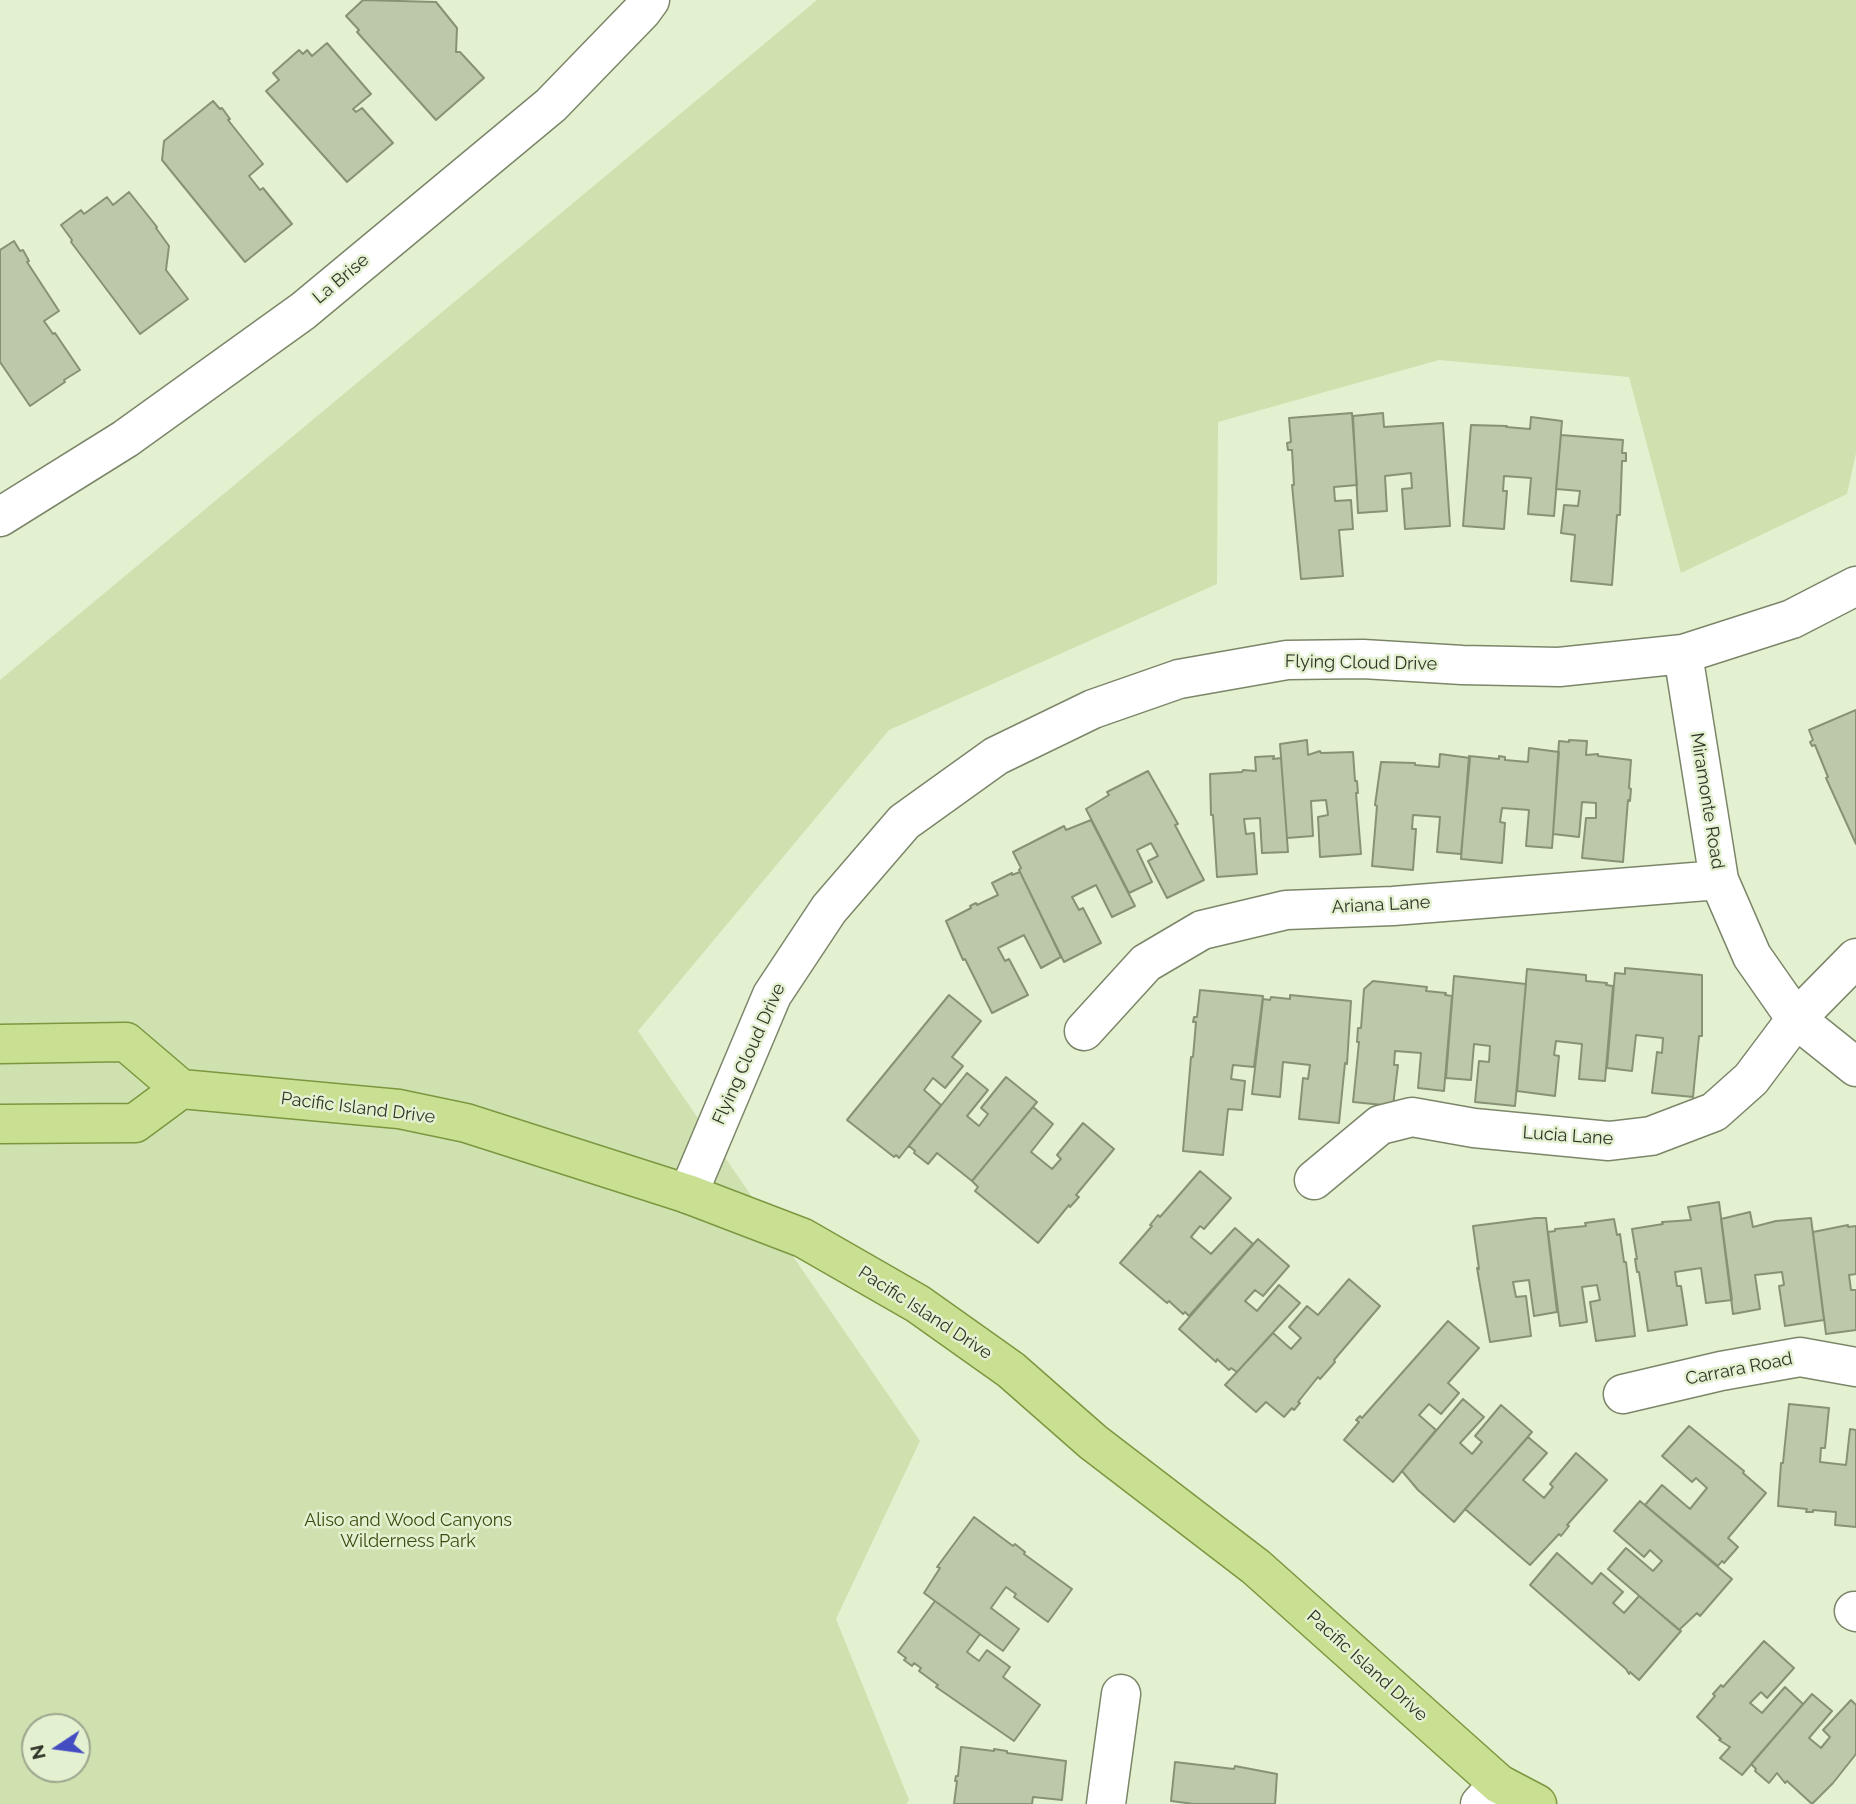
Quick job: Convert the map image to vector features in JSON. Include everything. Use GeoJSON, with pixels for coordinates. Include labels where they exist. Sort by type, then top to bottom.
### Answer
{"type":"FeatureCollection","features":[{"type":"Feature","properties":{"kind":"main road"},"geometry":{"type":"LineString","coordinates":[[0,1044],[126,1042],[181,1089],[135,1123],[0,1124]]}},
{"type":"Feature","properties":{"kind":"main road","name":"Pacific Island Drive"},"geometry":{"type":"LineString","coordinates":[[181,1089],[399,1109],[466,1123],[688,1194],[803,1238],[918,1304],[1011,1370],[1093,1442],[1256,1567],[1489,1794],[1537,1804]]}},
{"type":"Feature","properties":{"kind":"street","name":"La Brise"},"geometry":{"type":"LineString","coordinates":[[0,517],[125,439],[303,311],[551,105],[650,0]]}},
{"type":"Feature","properties":{"kind":"street","name":"Flying Cloud Drive"},"geometry":{"type":"LineString","coordinates":[[688,1194],[772,995],[829,909],[904,822],[996,756],[1093,709],[1179,679],[1287,660],[1363,659],[1559,667],[1683,654],[1792,619],[1856,586]]}},
{"type":"Feature","properties":{"kind":"street","name":"Miramonte Road"},"geometry":{"type":"LineString","coordinates":[[1683,654],[1719,880],[1752,956],[1796,1019],[1856,1067]]}},
{"type":"Feature","properties":{"kind":"street","name":"Ariana Lane"},"geometry":{"type":"LineString","coordinates":[[1084,1031],[1146,963],[1202,930],[1286,910],[1393,906],[1719,880]]}},
{"type":"Feature","properties":{"kind":"street","name":"Lucia Lane"},"geometry":{"type":"LineString","coordinates":[[1314,1180],[1380,1125],[1412,1117],[1474,1128],[1609,1141],[1651,1136],[1714,1112],[1751,1079],[1796,1019],[1856,958]]}},
{"type":"Feature","properties":{"kind":"street","name":"Carrara Road"},"geometry":{"type":"LineString","coordinates":[[1623,1394],[1721,1371],[1800,1357],[1856,1367]]}},
{"type":"Feature","properties":{"kind":"street"},"geometry":{"type":"LineString","coordinates":[[1106,1804],[1121,1694]]}},
{"type":"Feature","properties":{"kind":"green space","name":"Aliso and Wood Canyons Wilderness Park"},"geometry":{"type":"Polygon","coordinates":[[[817,0],[1856,0],[1856,453],[1847,494],[1681,573],[1629,377],[1439,360],[1218,422],[1217,584],[889,730],[638,1031],[920,1441],[836,1619],[909,1800],[906,1804],[0,1804],[0,680],[817,0]]]}},
{"type":"Feature","properties":{"kind":"building"},"geometry":{"type":"Polygon","coordinates":[[[363,0],[436,2],[457,28],[456,52],[460,52],[484,78],[436,120],[357,32],[359,30],[346,16],[363,0]]]}},
{"type":"Feature","properties":{"kind":"building"},"geometry":{"type":"Polygon","coordinates":[[[327,43],[371,94],[353,109],[356,112],[362,108],[393,143],[347,182],[266,91],[279,80],[273,73],[299,50],[303,54],[307,50],[312,56],[327,43]]]}},
{"type":"Feature","properties":{"kind":"building"},"geometry":{"type":"Polygon","coordinates":[[[213,101],[222,108],[230,119],[228,120],[263,164],[249,176],[260,190],[263,188],[292,224],[245,262],[162,160],[164,141],[213,101]]]}},
{"type":"Feature","properties":{"kind":"building"},"geometry":{"type":"Polygon","coordinates":[[[129,192],[169,246],[166,270],[188,299],[140,334],[61,225],[81,210],[84,214],[107,197],[113,205],[129,192]]]}},
{"type":"Feature","properties":{"kind":"building"},"geometry":{"type":"Polygon","coordinates":[[[14,241],[20,251],[23,250],[29,261],[27,262],[59,311],[44,321],[80,370],[30,406],[0,362],[0,250],[14,241]]]}},
{"type":"Feature","properties":{"kind":"building"},"geometry":{"type":"Polygon","coordinates":[[[1352,413],[1357,485],[1334,487],[1335,501],[1351,500],[1353,529],[1339,530],[1343,576],[1301,579],[1292,485],[1292,450],[1288,450],[1287,443],[1291,442],[1289,418],[1352,413]]]}},
{"type":"Feature","properties":{"kind":"building"},"geometry":{"type":"Polygon","coordinates":[[[1383,413],[1384,427],[1443,423],[1450,526],[1405,529],[1402,489],[1412,488],[1411,473],[1385,476],[1387,511],[1358,513],[1353,416],[1383,413]]]}},
{"type":"Feature","properties":{"kind":"building"},"geometry":{"type":"Polygon","coordinates":[[[1531,417],[1562,421],[1554,516],[1528,514],[1531,478],[1504,476],[1503,491],[1507,491],[1504,529],[1463,526],[1471,425],[1530,429],[1531,417]]]}},
{"type":"Feature","properties":{"kind":"building"},"geometry":{"type":"Polygon","coordinates":[[[1561,435],[1623,440],[1622,453],[1626,453],[1626,461],[1622,461],[1620,515],[1617,515],[1612,585],[1571,581],[1575,535],[1561,533],[1564,505],[1578,506],[1580,491],[1556,489],[1561,435]]]}},
{"type":"Feature","properties":{"kind":"building"},"geometry":{"type":"Polygon","coordinates":[[[1856,710],[1856,844],[1826,778],[1828,777],[1815,745],[1812,746],[1810,742],[1813,740],[1809,730],[1856,710]]]}},
{"type":"Feature","properties":{"kind":"building"},"geometry":{"type":"Polygon","coordinates":[[[1307,740],[1308,755],[1320,751],[1353,752],[1361,854],[1320,857],[1318,817],[1328,815],[1326,800],[1311,801],[1313,836],[1287,838],[1280,744],[1307,740]]]}},
{"type":"Feature","properties":{"kind":"building"},"geometry":{"type":"Polygon","coordinates":[[[1559,741],[1587,741],[1586,755],[1598,754],[1631,760],[1631,789],[1623,862],[1582,858],[1586,818],[1596,818],[1596,803],[1582,802],[1579,837],[1553,834],[1559,741]]]}},
{"type":"Feature","properties":{"kind":"building"},"geometry":{"type":"Polygon","coordinates":[[[1529,748],[1559,752],[1552,848],[1526,846],[1529,810],[1502,808],[1500,822],[1505,823],[1502,863],[1461,859],[1469,756],[1499,759],[1499,756],[1505,757],[1505,760],[1528,762],[1529,748]]]}},
{"type":"Feature","properties":{"kind":"building"},"geometry":{"type":"Polygon","coordinates":[[[1440,754],[1470,758],[1461,854],[1437,852],[1440,817],[1413,815],[1412,829],[1416,829],[1413,870],[1372,866],[1375,805],[1381,762],[1439,767],[1440,754]]]}},
{"type":"Feature","properties":{"kind":"building"},"geometry":{"type":"Polygon","coordinates":[[[1274,756],[1273,759],[1281,758],[1288,852],[1262,853],[1260,818],[1244,819],[1246,834],[1254,833],[1257,874],[1217,877],[1210,774],[1256,771],[1255,757],[1274,756]]]}},
{"type":"Feature","properties":{"kind":"building"},"geometry":{"type":"Polygon","coordinates":[[[1148,771],[1178,824],[1175,825],[1204,880],[1167,898],[1148,861],[1158,856],[1151,843],[1137,850],[1152,882],[1129,893],[1086,809],[1109,795],[1107,792],[1148,771]]]}},
{"type":"Feature","properties":{"kind":"building"},"geometry":{"type":"Polygon","coordinates":[[[1091,820],[1135,906],[1112,917],[1096,885],[1072,897],[1079,910],[1083,908],[1101,943],[1064,962],[1019,870],[1021,868],[1013,852],[1064,826],[1066,830],[1091,820]]]}},
{"type":"Feature","properties":{"kind":"building"},"geometry":{"type":"Polygon","coordinates":[[[1020,872],[1061,957],[1041,968],[1024,935],[998,948],[1005,961],[1009,959],[1028,995],[992,1013],[965,959],[963,960],[946,921],[976,903],[977,905],[998,895],[992,883],[1020,872]]]}},
{"type":"Feature","properties":{"kind":"building"},"geometry":{"type":"Polygon","coordinates":[[[1625,968],[1702,975],[1702,1036],[1699,1036],[1693,1097],[1652,1093],[1657,1052],[1662,1053],[1663,1038],[1636,1035],[1632,1071],[1607,1068],[1615,973],[1625,974],[1625,968]]]}},
{"type":"Feature","properties":{"kind":"building"},"geometry":{"type":"Polygon","coordinates":[[[1527,969],[1586,975],[1586,981],[1613,986],[1605,1081],[1579,1079],[1582,1044],[1556,1041],[1554,1055],[1559,1056],[1555,1096],[1517,1091],[1527,969]]]}},
{"type":"Feature","properties":{"kind":"building"},"geometry":{"type":"Polygon","coordinates":[[[1454,976],[1526,984],[1515,1106],[1475,1102],[1479,1061],[1489,1062],[1490,1046],[1474,1044],[1471,1080],[1446,1078],[1454,976]]]}},
{"type":"Feature","properties":{"kind":"building"},"geometry":{"type":"Polygon","coordinates":[[[1373,981],[1427,987],[1426,991],[1452,996],[1444,1091],[1418,1088],[1421,1053],[1395,1051],[1394,1065],[1398,1065],[1393,1106],[1353,1102],[1358,1028],[1361,1028],[1364,989],[1373,981]]]}},
{"type":"Feature","properties":{"kind":"building"},"geometry":{"type":"Polygon","coordinates":[[[1200,990],[1263,996],[1254,1067],[1233,1065],[1231,1079],[1245,1081],[1242,1110],[1228,1109],[1223,1155],[1183,1151],[1196,1022],[1193,1022],[1194,1017],[1197,1017],[1200,990]]]}},
{"type":"Feature","properties":{"kind":"building"},"geometry":{"type":"Polygon","coordinates":[[[949,995],[981,1021],[952,1057],[963,1066],[945,1088],[933,1078],[924,1090],[941,1105],[899,1158],[896,1155],[894,1157],[847,1120],[949,995]]]}},
{"type":"Feature","properties":{"kind":"building"},"geometry":{"type":"Polygon","coordinates":[[[1290,995],[1351,1001],[1347,1064],[1345,1063],[1339,1123],[1299,1119],[1303,1078],[1308,1079],[1310,1065],[1283,1062],[1280,1097],[1252,1094],[1263,999],[1290,999],[1290,995]]]}},
{"type":"Feature","properties":{"kind":"building"},"geometry":{"type":"Polygon","coordinates":[[[967,1073],[988,1090],[967,1116],[979,1126],[988,1114],[981,1108],[1006,1077],[1037,1102],[972,1181],[937,1153],[928,1164],[909,1146],[967,1073]]]}},
{"type":"Feature","properties":{"kind":"building"},"geometry":{"type":"Polygon","coordinates":[[[1033,1107],[1053,1124],[1031,1152],[1052,1169],[1061,1159],[1057,1155],[1083,1123],[1114,1149],[1076,1195],[1079,1197],[1070,1207],[1069,1205],[1038,1243],[975,1191],[978,1187],[972,1181],[1033,1107]]]}},
{"type":"Feature","properties":{"kind":"building"},"geometry":{"type":"Polygon","coordinates":[[[1200,1171],[1231,1198],[1204,1229],[1200,1226],[1191,1237],[1211,1254],[1235,1228],[1253,1244],[1189,1316],[1169,1301],[1167,1303],[1120,1263],[1152,1226],[1150,1225],[1158,1215],[1160,1217],[1200,1171]]]}},
{"type":"Feature","properties":{"kind":"building"},"geometry":{"type":"Polygon","coordinates":[[[1719,1202],[1732,1300],[1706,1303],[1701,1268],[1675,1272],[1677,1286],[1681,1286],[1687,1325],[1648,1331],[1632,1229],[1663,1224],[1662,1222],[1691,1220],[1688,1207],[1719,1202]]]}},
{"type":"Feature","properties":{"kind":"building"},"geometry":{"type":"Polygon","coordinates":[[[1750,1212],[1753,1227],[1776,1221],[1811,1218],[1824,1320],[1785,1326],[1779,1286],[1784,1285],[1782,1272],[1755,1275],[1760,1309],[1733,1314],[1721,1219],[1750,1212]]]}},
{"type":"Feature","properties":{"kind":"building"},"geometry":{"type":"Polygon","coordinates":[[[1546,1218],[1557,1312],[1534,1316],[1529,1280],[1513,1282],[1516,1297],[1526,1296],[1531,1336],[1490,1342],[1477,1268],[1479,1269],[1473,1226],[1546,1218]]]}},
{"type":"Feature","properties":{"kind":"building"},"geometry":{"type":"Polygon","coordinates":[[[1614,1219],[1626,1262],[1635,1336],[1596,1341],[1590,1302],[1600,1300],[1597,1285],[1582,1287],[1587,1322],[1560,1326],[1548,1232],[1614,1219]]]}},
{"type":"Feature","properties":{"kind":"building"},"geometry":{"type":"Polygon","coordinates":[[[1856,1226],[1856,1274],[1849,1275],[1851,1290],[1856,1290],[1856,1330],[1826,1334],[1813,1232],[1856,1226]]]}},
{"type":"Feature","properties":{"kind":"building"},"geometry":{"type":"Polygon","coordinates":[[[1258,1239],[1289,1266],[1263,1296],[1255,1290],[1245,1301],[1257,1311],[1279,1285],[1300,1303],[1237,1372],[1231,1368],[1229,1370],[1217,1359],[1216,1362],[1179,1329],[1258,1239]]]}},
{"type":"Feature","properties":{"kind":"building"},"geometry":{"type":"Polygon","coordinates":[[[1349,1279],[1380,1306],[1335,1362],[1320,1379],[1318,1377],[1294,1410],[1292,1408],[1284,1417],[1266,1402],[1256,1412],[1225,1385],[1273,1333],[1291,1349],[1301,1338],[1289,1327],[1307,1306],[1318,1315],[1349,1279]]]}},
{"type":"Feature","properties":{"kind":"building"},"geometry":{"type":"Polygon","coordinates":[[[1448,1321],[1479,1348],[1448,1383],[1459,1393],[1441,1414],[1429,1404],[1419,1415],[1436,1430],[1393,1482],[1344,1440],[1359,1422],[1356,1420],[1360,1416],[1362,1418],[1448,1321]]]}},
{"type":"Feature","properties":{"kind":"building"},"geometry":{"type":"Polygon","coordinates":[[[1463,1399],[1484,1417],[1460,1443],[1472,1454],[1482,1442],[1475,1436],[1501,1405],[1532,1432],[1454,1522],[1418,1490],[1402,1471],[1463,1399]]]}},
{"type":"Feature","properties":{"kind":"building"},"geometry":{"type":"Polygon","coordinates":[[[1789,1404],[1829,1408],[1825,1448],[1821,1448],[1820,1462],[1846,1465],[1850,1429],[1856,1430],[1856,1527],[1835,1525],[1836,1512],[1806,1512],[1807,1509],[1778,1506],[1789,1404]]]}},
{"type":"Feature","properties":{"kind":"building"},"geometry":{"type":"Polygon","coordinates":[[[1689,1426],[1744,1471],[1743,1473],[1766,1493],[1728,1538],[1738,1547],[1718,1566],[1645,1505],[1662,1485],[1690,1509],[1707,1488],[1696,1478],[1692,1482],[1662,1456],[1689,1426]]]}},
{"type":"Feature","properties":{"kind":"building"},"geometry":{"type":"Polygon","coordinates":[[[1528,1437],[1547,1453],[1523,1480],[1544,1498],[1553,1487],[1550,1484],[1576,1453],[1607,1480],[1567,1525],[1569,1526],[1561,1536],[1559,1534],[1530,1565],[1465,1509],[1528,1437]]]}},
{"type":"Feature","properties":{"kind":"building"},"geometry":{"type":"Polygon","coordinates":[[[1640,1501],[1732,1579],[1700,1616],[1697,1613],[1679,1630],[1608,1569],[1626,1548],[1653,1571],[1662,1561],[1650,1550],[1644,1557],[1614,1531],[1640,1501]]]}},
{"type":"Feature","properties":{"kind":"building"},"geometry":{"type":"Polygon","coordinates":[[[974,1517],[1013,1546],[1015,1544],[1024,1554],[1072,1589],[1048,1622],[1014,1597],[1016,1594],[1006,1587],[991,1608],[1019,1629],[1003,1651],[924,1593],[940,1568],[937,1567],[974,1517]]]}},
{"type":"Feature","properties":{"kind":"building"},"geometry":{"type":"Polygon","coordinates":[[[1557,1553],[1592,1584],[1601,1573],[1623,1592],[1613,1603],[1624,1613],[1639,1596],[1681,1631],[1639,1680],[1530,1585],[1557,1553]]]}},
{"type":"Feature","properties":{"kind":"building"},"geometry":{"type":"Polygon","coordinates":[[[935,1601],[980,1634],[967,1652],[979,1661],[987,1650],[1010,1667],[1003,1677],[1040,1705],[1014,1741],[936,1687],[938,1685],[919,1671],[921,1668],[914,1663],[912,1666],[898,1652],[935,1601]]]}},
{"type":"Feature","properties":{"kind":"building"},"geometry":{"type":"Polygon","coordinates":[[[1764,1641],[1794,1668],[1767,1698],[1761,1692],[1750,1703],[1762,1713],[1785,1687],[1803,1704],[1742,1775],[1720,1758],[1730,1747],[1719,1740],[1721,1739],[1697,1717],[1715,1696],[1713,1694],[1721,1685],[1723,1687],[1764,1641]]]}},
{"type":"Feature","properties":{"kind":"building"},"geometry":{"type":"Polygon","coordinates":[[[1812,1694],[1832,1711],[1809,1738],[1821,1748],[1830,1737],[1823,1730],[1851,1700],[1856,1705],[1856,1754],[1812,1804],[1787,1781],[1785,1783],[1777,1773],[1769,1783],[1751,1764],[1812,1694]]]}},
{"type":"Feature","properties":{"kind":"building"},"geometry":{"type":"Polygon","coordinates":[[[961,1747],[994,1749],[1066,1761],[1062,1800],[1033,1797],[1032,1804],[954,1804],[961,1747]]]}},
{"type":"Feature","properties":{"kind":"building"},"geometry":{"type":"Polygon","coordinates":[[[1175,1762],[1234,1769],[1235,1766],[1277,1774],[1275,1804],[1194,1804],[1171,1801],[1175,1762]]]}}]}
